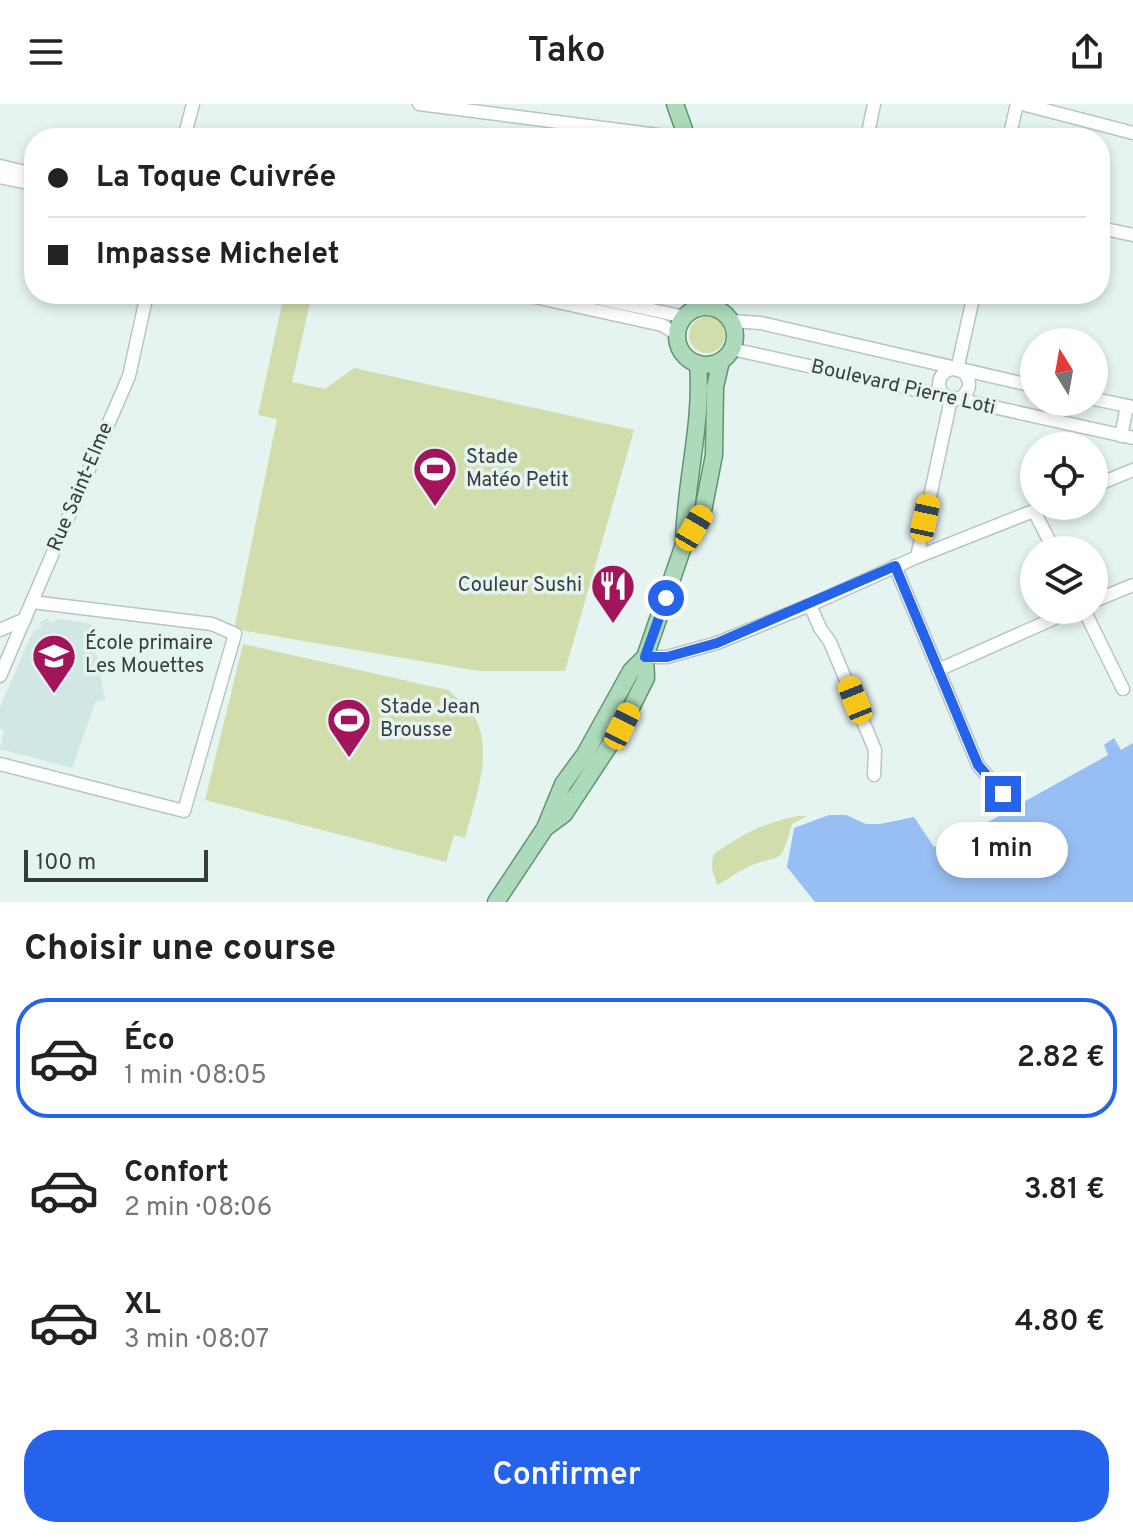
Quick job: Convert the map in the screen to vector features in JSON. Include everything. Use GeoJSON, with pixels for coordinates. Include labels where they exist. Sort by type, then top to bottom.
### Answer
{"type":"FeatureCollection","features":[{"type":"Feature","properties":{"kind":"main road"},"geometry":{"type":"LineString","coordinates":[[675,104],[681,128]]}},
{"type":"Feature","properties":{"kind":"main road"},"geometry":{"type":"LineString","coordinates":[[708,304],[685,317],[678,335],[682,351],[698,364],[714,364],[727,355]]}},
{"type":"Feature","properties":{"kind":"main road"},"geometry":{"type":"LineString","coordinates":[[496,902],[545,828],[563,784],[585,754],[631,671],[645,657],[684,544],[703,511],[714,455],[715,387],[735,340],[731,321],[717,304]]}},
{"type":"Feature","properties":{"kind":"main road"},"geometry":{"type":"LineString","coordinates":[[684,544],[685,508],[695,453],[700,387],[698,364]]}},
{"type":"Feature","properties":{"kind":"street"},"geometry":{"type":"LineString","coordinates":[[187,128],[193,104]]}},
{"type":"Feature","properties":{"kind":"street"},"geometry":{"type":"LineString","coordinates":[[419,104],[464,107],[613,128]]}},
{"type":"Feature","properties":{"kind":"street"},"geometry":{"type":"LineString","coordinates":[[869,128],[874,104]]}},
{"type":"Feature","properties":{"kind":"street"},"geometry":{"type":"LineString","coordinates":[[1012,128],[1019,104],[1133,133]]}},
{"type":"Feature","properties":{"kind":"street"},"geometry":{"type":"LineString","coordinates":[[0,166],[24,172]]}},
{"type":"Feature","properties":{"kind":"street"},"geometry":{"type":"LineString","coordinates":[[0,177],[24,182]]}},
{"type":"Feature","properties":{"kind":"street"},"geometry":{"type":"LineString","coordinates":[[1110,230],[1133,235]]}},
{"type":"Feature","properties":{"kind":"street","name":"Rue Saint-Elme"},"geometry":{"type":"LineString","coordinates":[[0,676],[129,376],[145,304]]}},
{"type":"Feature","properties":{"kind":"street"},"geometry":{"type":"LineString","coordinates":[[566,304],[662,325],[678,335]]}},
{"type":"Feature","properties":{"kind":"street"},"geometry":{"type":"LineString","coordinates":[[625,304],[685,317]]}},
{"type":"Feature","properties":{"kind":"street"},"geometry":{"type":"LineString","coordinates":[[957,370],[972,304]]}},
{"type":"Feature","properties":{"kind":"street","name":"Boulevard Pierre Loti"},"geometry":{"type":"LineString","coordinates":[[731,321],[761,323],[1020,383]]}},
{"type":"Feature","properties":{"kind":"street","name":"Boulevard Pierre Loti"},"geometry":{"type":"LineString","coordinates":[[727,355],[1127,437],[1130,407],[1108,402]]}},
{"type":"Feature","properties":{"kind":"street"},"geometry":{"type":"LineString","coordinates":[[951,399],[963,395],[968,387],[967,378],[957,370]]}},
{"type":"Feature","properties":{"kind":"street"},"geometry":{"type":"LineString","coordinates":[[951,399],[942,393],[939,384],[943,374],[957,370]]}},
{"type":"Feature","properties":{"kind":"street"},"geometry":{"type":"LineString","coordinates":[[917,557],[951,399]]}},
{"type":"Feature","properties":{"kind":"street"},"geometry":{"type":"LineString","coordinates":[[1108,480],[1133,470]]}},
{"type":"Feature","properties":{"kind":"street"},"geometry":{"type":"LineString","coordinates":[[645,657],[667,657],[717,643],[1020,516]]}},
{"type":"Feature","properties":{"kind":"street"},"geometry":{"type":"LineString","coordinates":[[895,566],[978,765],[1003,794]]}},
{"type":"Feature","properties":{"kind":"street"},"geometry":{"type":"LineString","coordinates":[[1108,595],[1133,585]]}},
{"type":"Feature","properties":{"kind":"street"},"geometry":{"type":"LineString","coordinates":[[0,764],[184,811],[235,634],[212,624],[32,602]]}},
{"type":"Feature","properties":{"kind":"street"},"geometry":{"type":"LineString","coordinates":[[810,605],[830,642],[875,750],[874,775]]}},
{"type":"Feature","properties":{"kind":"street"},"geometry":{"type":"LineString","coordinates":[[0,630],[25,619]]}},
{"type":"Feature","properties":{"kind":"street"},"geometry":{"type":"LineString","coordinates":[[938,670],[1042,624]]}},
{"type":"Feature","properties":{"kind":"street"},"geometry":{"type":"LineString","coordinates":[[1091,624],[1123,689]]}},
{"type":"Feature","properties":{"kind":"shaded area","name":"École primaire Les Mouettes"},"geometry":{"type":"Polygon","coordinates":[[[48,618],[51,623],[58,619],[91,624],[105,700],[95,703],[72,768],[0,749],[4,730],[0,729],[0,707],[29,640],[34,631],[42,627],[40,622],[48,618]]]}},
{"type":"Feature","properties":{"kind":"green space","name":"Stade Matéo Petit"},"geometry":{"type":"Polygon","coordinates":[[[282,304],[310,304],[292,382],[325,389],[354,368],[634,430],[565,671],[479,671],[234,629],[277,419],[258,415],[282,304]]]}},
{"type":"Feature","properties":{"kind":"green space"},"geometry":{"type":"Polygon","coordinates":[[[707,317],[720,322],[725,335],[720,348],[707,353],[694,348],[689,335],[694,322],[707,317]]]}},
{"type":"Feature","properties":{"kind":"green space","name":"Stade Jean Brousse"},"geometry":{"type":"Polygon","coordinates":[[[243,644],[448,690],[469,709],[479,725],[482,741],[481,774],[465,838],[454,835],[446,862],[205,800],[243,644]]]}},
{"type":"Feature","properties":{"kind":"green space"},"geometry":{"type":"Polygon","coordinates":[[[807,816],[792,824],[781,854],[746,868],[717,885],[712,868],[713,855],[753,830],[807,816]]]}},
{"type":"Feature","properties":{"kind":"water"},"geometry":{"type":"Polygon","coordinates":[[[1114,738],[1121,750],[1133,743],[1133,902],[815,902],[787,867],[794,828],[829,815],[846,815],[866,824],[914,817],[934,847],[961,837],[1108,755],[1104,745],[1114,738]]]}},
{"type":"Feature","properties":{"kind":"place","name":"Stade Matéo Petit"},"geometry":{"type":"Point","coordinates":[435,508]}},
{"type":"Feature","properties":{"kind":"place","name":"Couleur Sushi"},"geometry":{"type":"Point","coordinates":[613,625]}},
{"type":"Feature","properties":{"kind":"place","name":"École primaire Les Mouettes"},"geometry":{"type":"Point","coordinates":[54,695]}},
{"type":"Feature","properties":{"kind":"place","name":"Stade Jean Brousse"},"geometry":{"type":"Point","coordinates":[349,759]}},
{"type":"Feature","properties":{"kind":"route"},"geometry":{"type":"LineString","coordinates":[[666,598],[645,657],[667,657],[717,643],[895,566],[978,765],[1003,794]]}}]}
